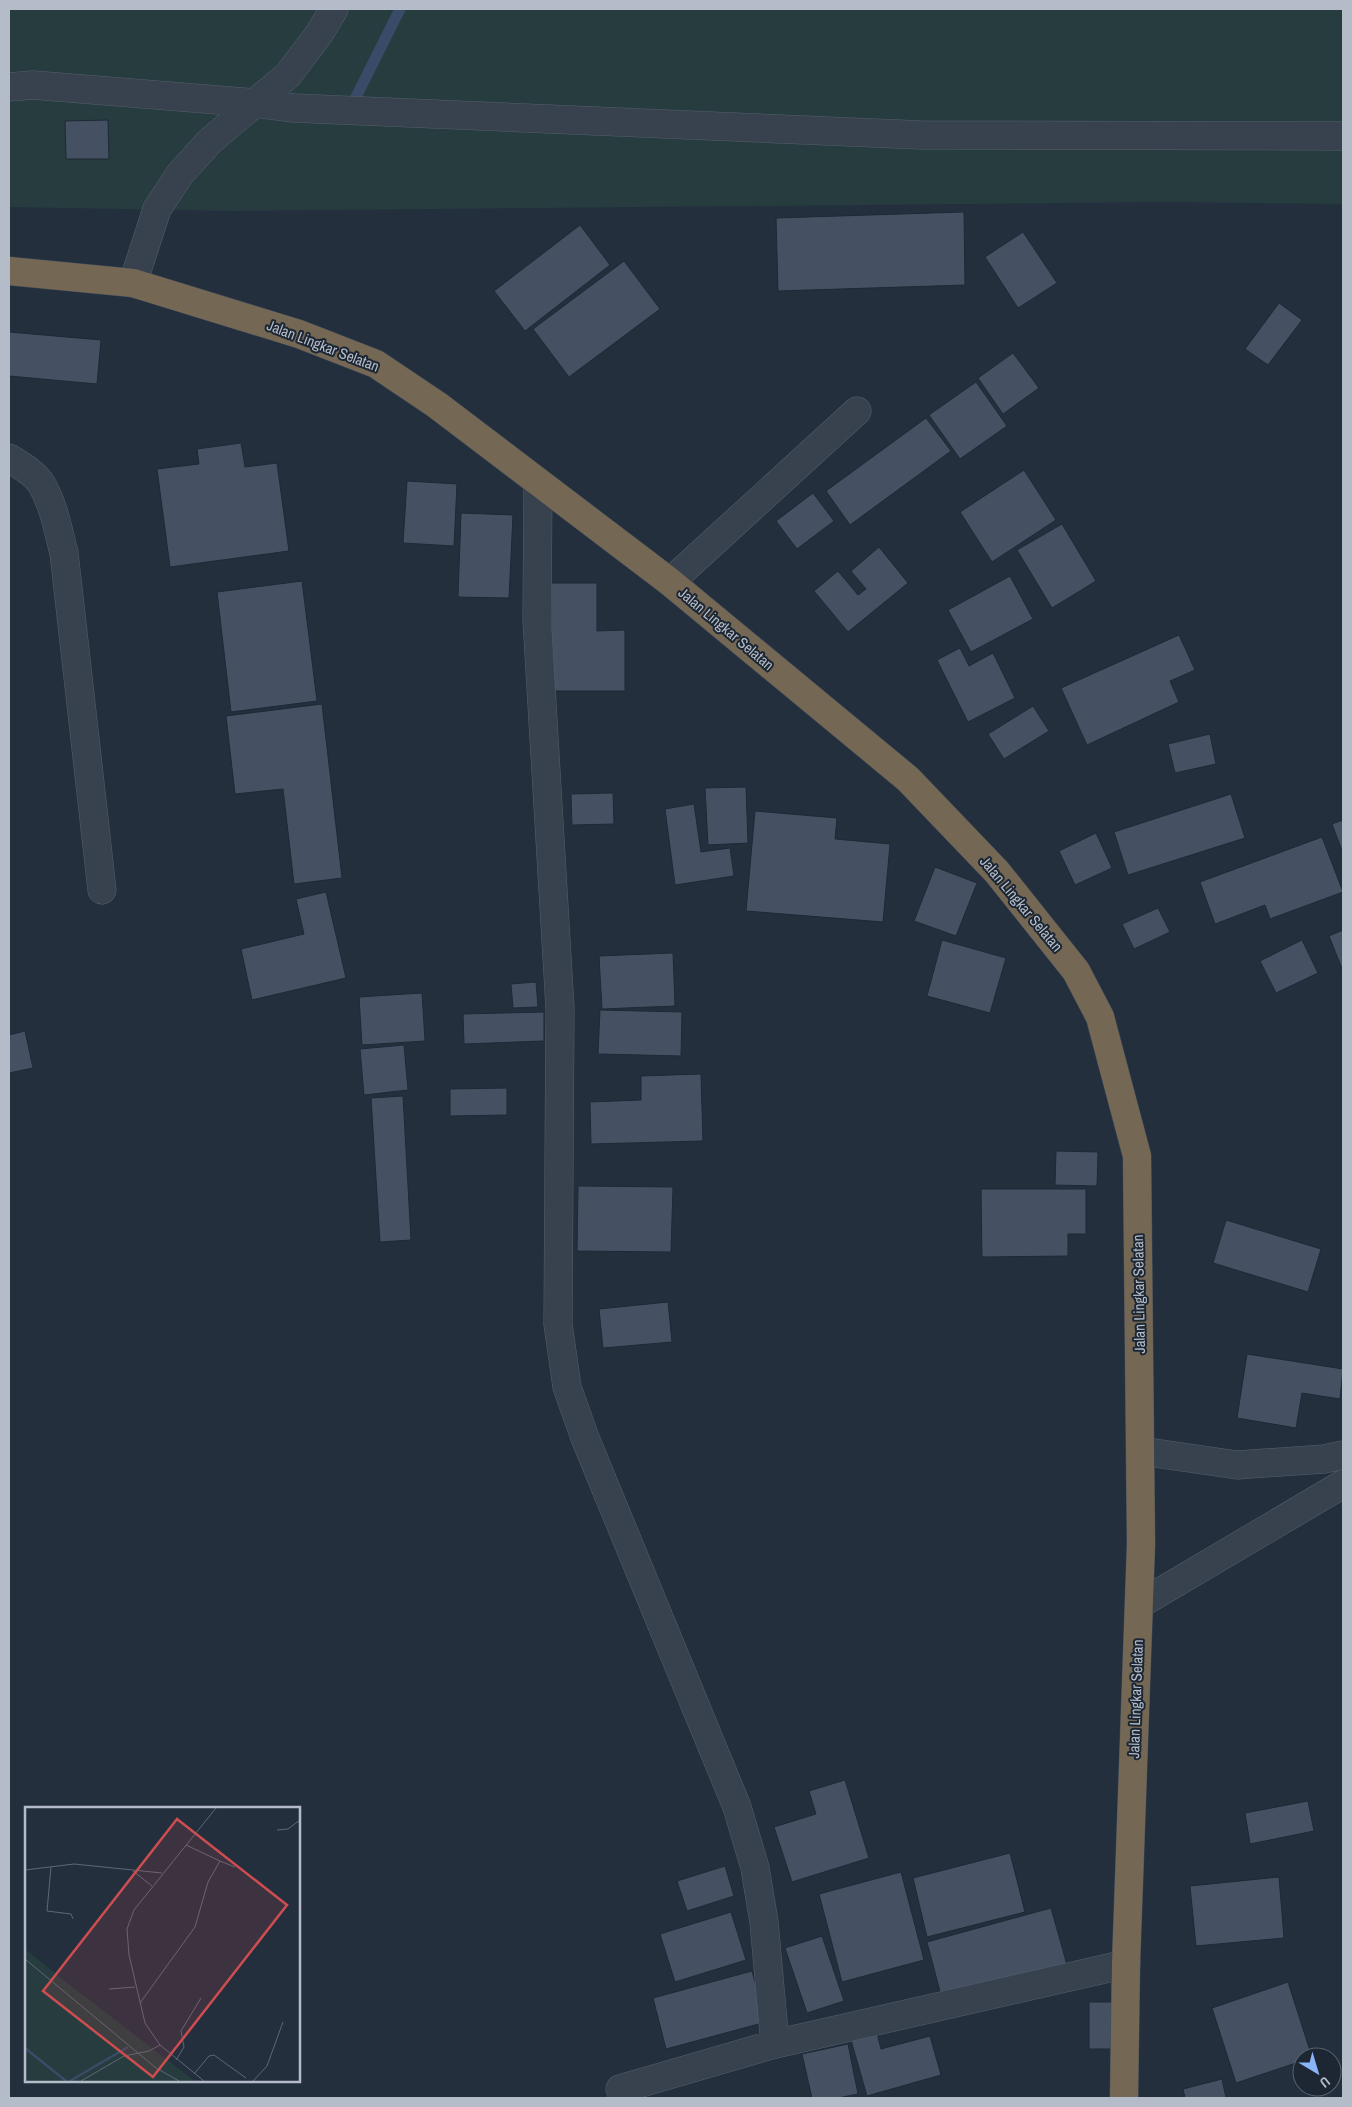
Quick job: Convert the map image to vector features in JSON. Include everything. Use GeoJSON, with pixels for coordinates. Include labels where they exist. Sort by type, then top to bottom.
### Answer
{"type":"FeatureCollection","features":[{"type":"Feature","properties":{"kind":"highway","name":"Jalan Lingkar Selatan"},"geometry":{"type":"LineString","coordinates":[[9,271],[133,283],[299,334],[376,364],[437,405],[670,582],[908,779],[996,872],[1076,972],[1100,1017],[1137,1156],[1141,1451],[1140,1604],[1126,1964],[1124,2098]]}},
{"type":"Feature","properties":{"kind":"street"},"geometry":{"type":"LineString","coordinates":[[133,283],[156,209],[180,174],[210,141],[288,75],[320,34],[334,9]]}},
{"type":"Feature","properties":{"kind":"street"},"geometry":{"type":"LineString","coordinates":[[9,87],[33,85],[255,102],[293,108],[921,135],[1343,136]]}},
{"type":"Feature","properties":{"kind":"street"},"geometry":{"type":"LineString","coordinates":[[670,582],[857,411]]}},
{"type":"Feature","properties":{"kind":"street"},"geometry":{"type":"LineString","coordinates":[[9,458],[42,483],[54,512],[64,553],[102,890]]}},
{"type":"Feature","properties":{"kind":"street"},"geometry":{"type":"LineString","coordinates":[[538,483],[537,620],[560,1008],[558,1324],[567,1388],[588,1447],[738,1807],[755,1868],[764,1922],[775,2044]]}},
{"type":"Feature","properties":{"kind":"street"},"geometry":{"type":"LineString","coordinates":[[1141,1451],[1237,1465],[1324,1459],[1343,1455]]}},
{"type":"Feature","properties":{"kind":"street"},"geometry":{"type":"LineString","coordinates":[[1140,1604],[1343,1484]]}},
{"type":"Feature","properties":{"kind":"street"},"geometry":{"type":"LineString","coordinates":[[620,2089],[775,2044],[1126,1964]]}},
{"type":"Feature","properties":{"kind":"green space"},"geometry":{"type":"Polygon","coordinates":[[[9,9],[1343,9],[1343,204],[1163,202],[233,211],[9,207],[9,9]]]}},
{"type":"Feature","properties":{"kind":"building"},"geometry":{"type":"Polygon","coordinates":[[[108,120],[109,159],[66,159],[65,121],[108,120]]]}},
{"type":"Feature","properties":{"kind":"building"},"geometry":{"type":"Polygon","coordinates":[[[964,212],[965,285],[778,291],[776,218],[964,212]]]}},
{"type":"Feature","properties":{"kind":"building"},"geometry":{"type":"Polygon","coordinates":[[[580,225],[610,265],[525,331],[494,291],[580,225]]]}},
{"type":"Feature","properties":{"kind":"building"},"geometry":{"type":"Polygon","coordinates":[[[1023,232],[1057,283],[1018,308],[985,257],[1023,232]]]}},
{"type":"Feature","properties":{"kind":"building"},"geometry":{"type":"Polygon","coordinates":[[[624,261],[660,309],[569,377],[533,329],[624,261]]]}},
{"type":"Feature","properties":{"kind":"building"},"geometry":{"type":"Polygon","coordinates":[[[1279,303],[1302,320],[1268,365],[1245,349],[1279,303]]]}},
{"type":"Feature","properties":{"kind":"building"},"geometry":{"type":"Polygon","coordinates":[[[9,332],[101,340],[97,384],[9,376],[9,332]]]}},
{"type":"Feature","properties":{"kind":"building"},"geometry":{"type":"Polygon","coordinates":[[[1013,353],[1039,388],[1003,414],[978,378],[1013,353]]]}},
{"type":"Feature","properties":{"kind":"building"},"geometry":{"type":"Polygon","coordinates":[[[976,382],[1007,426],[960,459],[929,415],[976,382]]]}},
{"type":"Feature","properties":{"kind":"building"},"geometry":{"type":"Polygon","coordinates":[[[926,418],[951,451],[850,525],[826,491],[926,418]]]}},
{"type":"Feature","properties":{"kind":"building"},"geometry":{"type":"Polygon","coordinates":[[[241,443],[245,467],[277,463],[289,551],[170,567],[157,469],[199,464],[197,449],[241,443]]]}},
{"type":"Feature","properties":{"kind":"building"},"geometry":{"type":"Polygon","coordinates":[[[1024,470],[1056,520],[992,562],[960,512],[1024,470]]]}},
{"type":"Feature","properties":{"kind":"building"},"geometry":{"type":"Polygon","coordinates":[[[407,481],[457,484],[454,546],[403,543],[407,481]]]}},
{"type":"Feature","properties":{"kind":"building"},"geometry":{"type":"Polygon","coordinates":[[[813,493],[834,521],[797,549],[776,521],[813,493]]]}},
{"type":"Feature","properties":{"kind":"building"},"geometry":{"type":"Polygon","coordinates":[[[461,513],[513,515],[509,598],[458,597],[461,513]]]}},
{"type":"Feature","properties":{"kind":"building"},"geometry":{"type":"Polygon","coordinates":[[[1062,524],[1096,581],[1052,608],[1017,550],[1062,524]]]}},
{"type":"Feature","properties":{"kind":"building"},"geometry":{"type":"Polygon","coordinates":[[[879,547],[908,583],[848,632],[814,591],[838,571],[858,595],[866,589],[851,571],[879,547]]]}},
{"type":"Feature","properties":{"kind":"building"},"geometry":{"type":"Polygon","coordinates":[[[1010,576],[1033,619],[971,652],[948,610],[1010,576]]]}},
{"type":"Feature","properties":{"kind":"building"},"geometry":{"type":"Polygon","coordinates":[[[302,581],[317,701],[231,712],[217,592],[302,581]]]}},
{"type":"Feature","properties":{"kind":"building"},"geometry":{"type":"Polygon","coordinates":[[[551,583],[597,583],[597,631],[625,630],[625,691],[551,691],[551,583]]]}},
{"type":"Feature","properties":{"kind":"building"},"geometry":{"type":"Polygon","coordinates":[[[1179,635],[1195,670],[1170,681],[1179,702],[1087,745],[1061,688],[1179,635]]]}},
{"type":"Feature","properties":{"kind":"building"},"geometry":{"type":"Polygon","coordinates":[[[960,648],[969,666],[993,653],[1015,698],[968,722],[937,660],[960,648]]]}},
{"type":"Feature","properties":{"kind":"building"},"geometry":{"type":"Polygon","coordinates":[[[322,704],[342,878],[294,884],[283,789],[235,794],[226,716],[322,704]]]}},
{"type":"Feature","properties":{"kind":"building"},"geometry":{"type":"Polygon","coordinates":[[[1033,706],[1049,731],[1004,759],[988,734],[1033,706]]]}},
{"type":"Feature","properties":{"kind":"building"},"geometry":{"type":"Polygon","coordinates":[[[1210,734],[1216,764],[1175,773],[1168,744],[1210,734]]]}},
{"type":"Feature","properties":{"kind":"building"},"geometry":{"type":"Polygon","coordinates":[[[746,787],[748,843],[708,845],[705,788],[746,787]]]}},
{"type":"Feature","properties":{"kind":"building"},"geometry":{"type":"Polygon","coordinates":[[[613,793],[614,824],[572,825],[571,794],[613,793]]]}},
{"type":"Feature","properties":{"kind":"building"},"geometry":{"type":"Polygon","coordinates":[[[1231,794],[1245,838],[1128,875],[1114,832],[1231,794]]]}},
{"type":"Feature","properties":{"kind":"building"},"geometry":{"type":"Polygon","coordinates":[[[694,804],[701,852],[730,848],[734,876],[675,885],[665,809],[694,804]]]}},
{"type":"Feature","properties":{"kind":"building"},"geometry":{"type":"Polygon","coordinates":[[[755,811],[837,818],[835,839],[890,844],[883,922],[746,911],[755,811]]]}},
{"type":"Feature","properties":{"kind":"building"},"geometry":{"type":"Polygon","coordinates":[[[1343,820],[1343,853],[1332,824],[1343,820]]]}},
{"type":"Feature","properties":{"kind":"building"},"geometry":{"type":"Polygon","coordinates":[[[1096,833],[1112,868],[1075,885],[1059,851],[1096,833]]]}},
{"type":"Feature","properties":{"kind":"building"},"geometry":{"type":"Polygon","coordinates":[[[1322,837],[1343,892],[1270,919],[1265,905],[1215,924],[1200,882],[1322,837]]]}},
{"type":"Feature","properties":{"kind":"building"},"geometry":{"type":"Polygon","coordinates":[[[935,867],[977,883],[956,936],[914,921],[935,867]]]}},
{"type":"Feature","properties":{"kind":"building"},"geometry":{"type":"Polygon","coordinates":[[[326,892],[346,978],[252,1000],[241,949],[304,934],[296,899],[326,892]]]}},
{"type":"Feature","properties":{"kind":"building"},"geometry":{"type":"Polygon","coordinates":[[[1158,908],[1170,932],[1134,949],[1122,924],[1158,908]]]}},
{"type":"Feature","properties":{"kind":"building"},"geometry":{"type":"Polygon","coordinates":[[[1343,930],[1343,971],[1329,936],[1343,930]]]}},
{"type":"Feature","properties":{"kind":"building"},"geometry":{"type":"Polygon","coordinates":[[[942,940],[1006,958],[990,1013],[927,996],[942,940]]]}},
{"type":"Feature","properties":{"kind":"building"},"geometry":{"type":"Polygon","coordinates":[[[1302,940],[1318,973],[1276,993],[1260,961],[1302,940]]]}},
{"type":"Feature","properties":{"kind":"building"},"geometry":{"type":"Polygon","coordinates":[[[673,953],[675,1006],[602,1009],[599,956],[673,953]]]}},
{"type":"Feature","properties":{"kind":"building"},"geometry":{"type":"Polygon","coordinates":[[[536,982],[538,1007],[513,1008],[511,984],[536,982]]]}},
{"type":"Feature","properties":{"kind":"building"},"geometry":{"type":"Polygon","coordinates":[[[422,993],[425,1041],[362,1045],[359,997],[422,993]]]}},
{"type":"Feature","properties":{"kind":"building"},"geometry":{"type":"Polygon","coordinates":[[[600,1010],[682,1012],[681,1056],[598,1054],[600,1010]]]}},
{"type":"Feature","properties":{"kind":"building"},"geometry":{"type":"Polygon","coordinates":[[[544,1012],[544,1041],[464,1044],[463,1014],[544,1012]]]}},
{"type":"Feature","properties":{"kind":"building"},"geometry":{"type":"Polygon","coordinates":[[[25,1031],[33,1068],[9,1073],[9,1035],[25,1031]]]}},
{"type":"Feature","properties":{"kind":"building"},"geometry":{"type":"Polygon","coordinates":[[[404,1045],[408,1090],[364,1095],[360,1049],[404,1045]]]}},
{"type":"Feature","properties":{"kind":"building"},"geometry":{"type":"Polygon","coordinates":[[[701,1074],[703,1141],[591,1144],[590,1102],[641,1100],[641,1076],[701,1074]]]}},
{"type":"Feature","properties":{"kind":"building"},"geometry":{"type":"Polygon","coordinates":[[[507,1088],[507,1115],[450,1116],[450,1089],[507,1088]]]}},
{"type":"Feature","properties":{"kind":"building"},"geometry":{"type":"Polygon","coordinates":[[[403,1096],[411,1240],[380,1242],[371,1098],[403,1096]]]}},
{"type":"Feature","properties":{"kind":"building"},"geometry":{"type":"Polygon","coordinates":[[[1056,1151],[1098,1152],[1097,1186],[1055,1185],[1056,1151]]]}},
{"type":"Feature","properties":{"kind":"building"},"geometry":{"type":"Polygon","coordinates":[[[578,1186],[673,1187],[671,1252],[577,1251],[578,1186]]]}},
{"type":"Feature","properties":{"kind":"building"},"geometry":{"type":"Polygon","coordinates":[[[981,1189],[1086,1189],[1086,1234],[1068,1234],[1068,1256],[982,1257],[981,1189]]]}},
{"type":"Feature","properties":{"kind":"building"},"geometry":{"type":"Polygon","coordinates":[[[1226,1220],[1321,1249],[1308,1292],[1213,1263],[1226,1220]]]}},
{"type":"Feature","properties":{"kind":"building"},"geometry":{"type":"Polygon","coordinates":[[[668,1302],[672,1342],[603,1348],[599,1309],[668,1302]]]}},
{"type":"Feature","properties":{"kind":"building"},"geometry":{"type":"Polygon","coordinates":[[[1247,1354],[1343,1369],[1340,1399],[1302,1393],[1296,1428],[1237,1418],[1247,1354]]]}},
{"type":"Feature","properties":{"kind":"building"},"geometry":{"type":"Polygon","coordinates":[[[845,1780],[869,1858],[792,1882],[774,1827],[816,1814],[809,1791],[845,1780]]]}},
{"type":"Feature","properties":{"kind":"building"},"geometry":{"type":"Polygon","coordinates":[[[1308,1801],[1314,1831],[1250,1844],[1245,1813],[1308,1801]]]}},
{"type":"Feature","properties":{"kind":"building"},"geometry":{"type":"Polygon","coordinates":[[[1010,1853],[1025,1912],[927,1937],[913,1878],[1010,1853]]]}},
{"type":"Feature","properties":{"kind":"building"},"geometry":{"type":"Polygon","coordinates":[[[725,1866],[734,1896],[687,1911],[677,1881],[725,1866]]]}},
{"type":"Feature","properties":{"kind":"building"},"geometry":{"type":"Polygon","coordinates":[[[901,1872],[924,1960],[842,1982],[819,1894],[901,1872]]]}},
{"type":"Feature","properties":{"kind":"building"},"geometry":{"type":"Polygon","coordinates":[[[1279,1877],[1284,1938],[1196,1946],[1190,1886],[1279,1877]]]}},
{"type":"Feature","properties":{"kind":"building"},"geometry":{"type":"Polygon","coordinates":[[[1051,1908],[1067,1965],[942,1999],[927,1942],[1051,1908]]]}},
{"type":"Feature","properties":{"kind":"building"},"geometry":{"type":"Polygon","coordinates":[[[731,1912],[746,1960],[675,1982],[660,1934],[731,1912]]]}},
{"type":"Feature","properties":{"kind":"building"},"geometry":{"type":"Polygon","coordinates":[[[822,1936],[844,2001],[807,2013],[785,1948],[822,1936]]]}},
{"type":"Feature","properties":{"kind":"building"},"geometry":{"type":"Polygon","coordinates":[[[752,1971],[766,2022],[666,2049],[653,1998],[752,1971]]]}},
{"type":"Feature","properties":{"kind":"building"},"geometry":{"type":"Polygon","coordinates":[[[1288,1982],[1309,2047],[1292,2047],[1292,2064],[1236,2083],[1212,2008],[1288,1982]]]}},
{"type":"Feature","properties":{"kind":"building"},"geometry":{"type":"Polygon","coordinates":[[[1089,2002],[1114,2002],[1115,2049],[1089,2049],[1089,2002]]]}},
{"type":"Feature","properties":{"kind":"building"},"geometry":{"type":"Polygon","coordinates":[[[877,2033],[881,2049],[930,2036],[941,2075],[867,2096],[851,2040],[877,2033]]]}},
{"type":"Feature","properties":{"kind":"building"},"geometry":{"type":"Polygon","coordinates":[[[848,2044],[858,2094],[838,2098],[812,2098],[802,2054],[848,2044]]]}},
{"type":"Feature","properties":{"kind":"building"},"geometry":{"type":"Polygon","coordinates":[[[1222,2079],[1226,2098],[1185,2098],[1183,2089],[1222,2079]]]}},
{"type":"Feature","properties":{"kind":"waterway"},"geometry":{"type":"LineString","coordinates":[[355,99],[400,9]]}}]}
